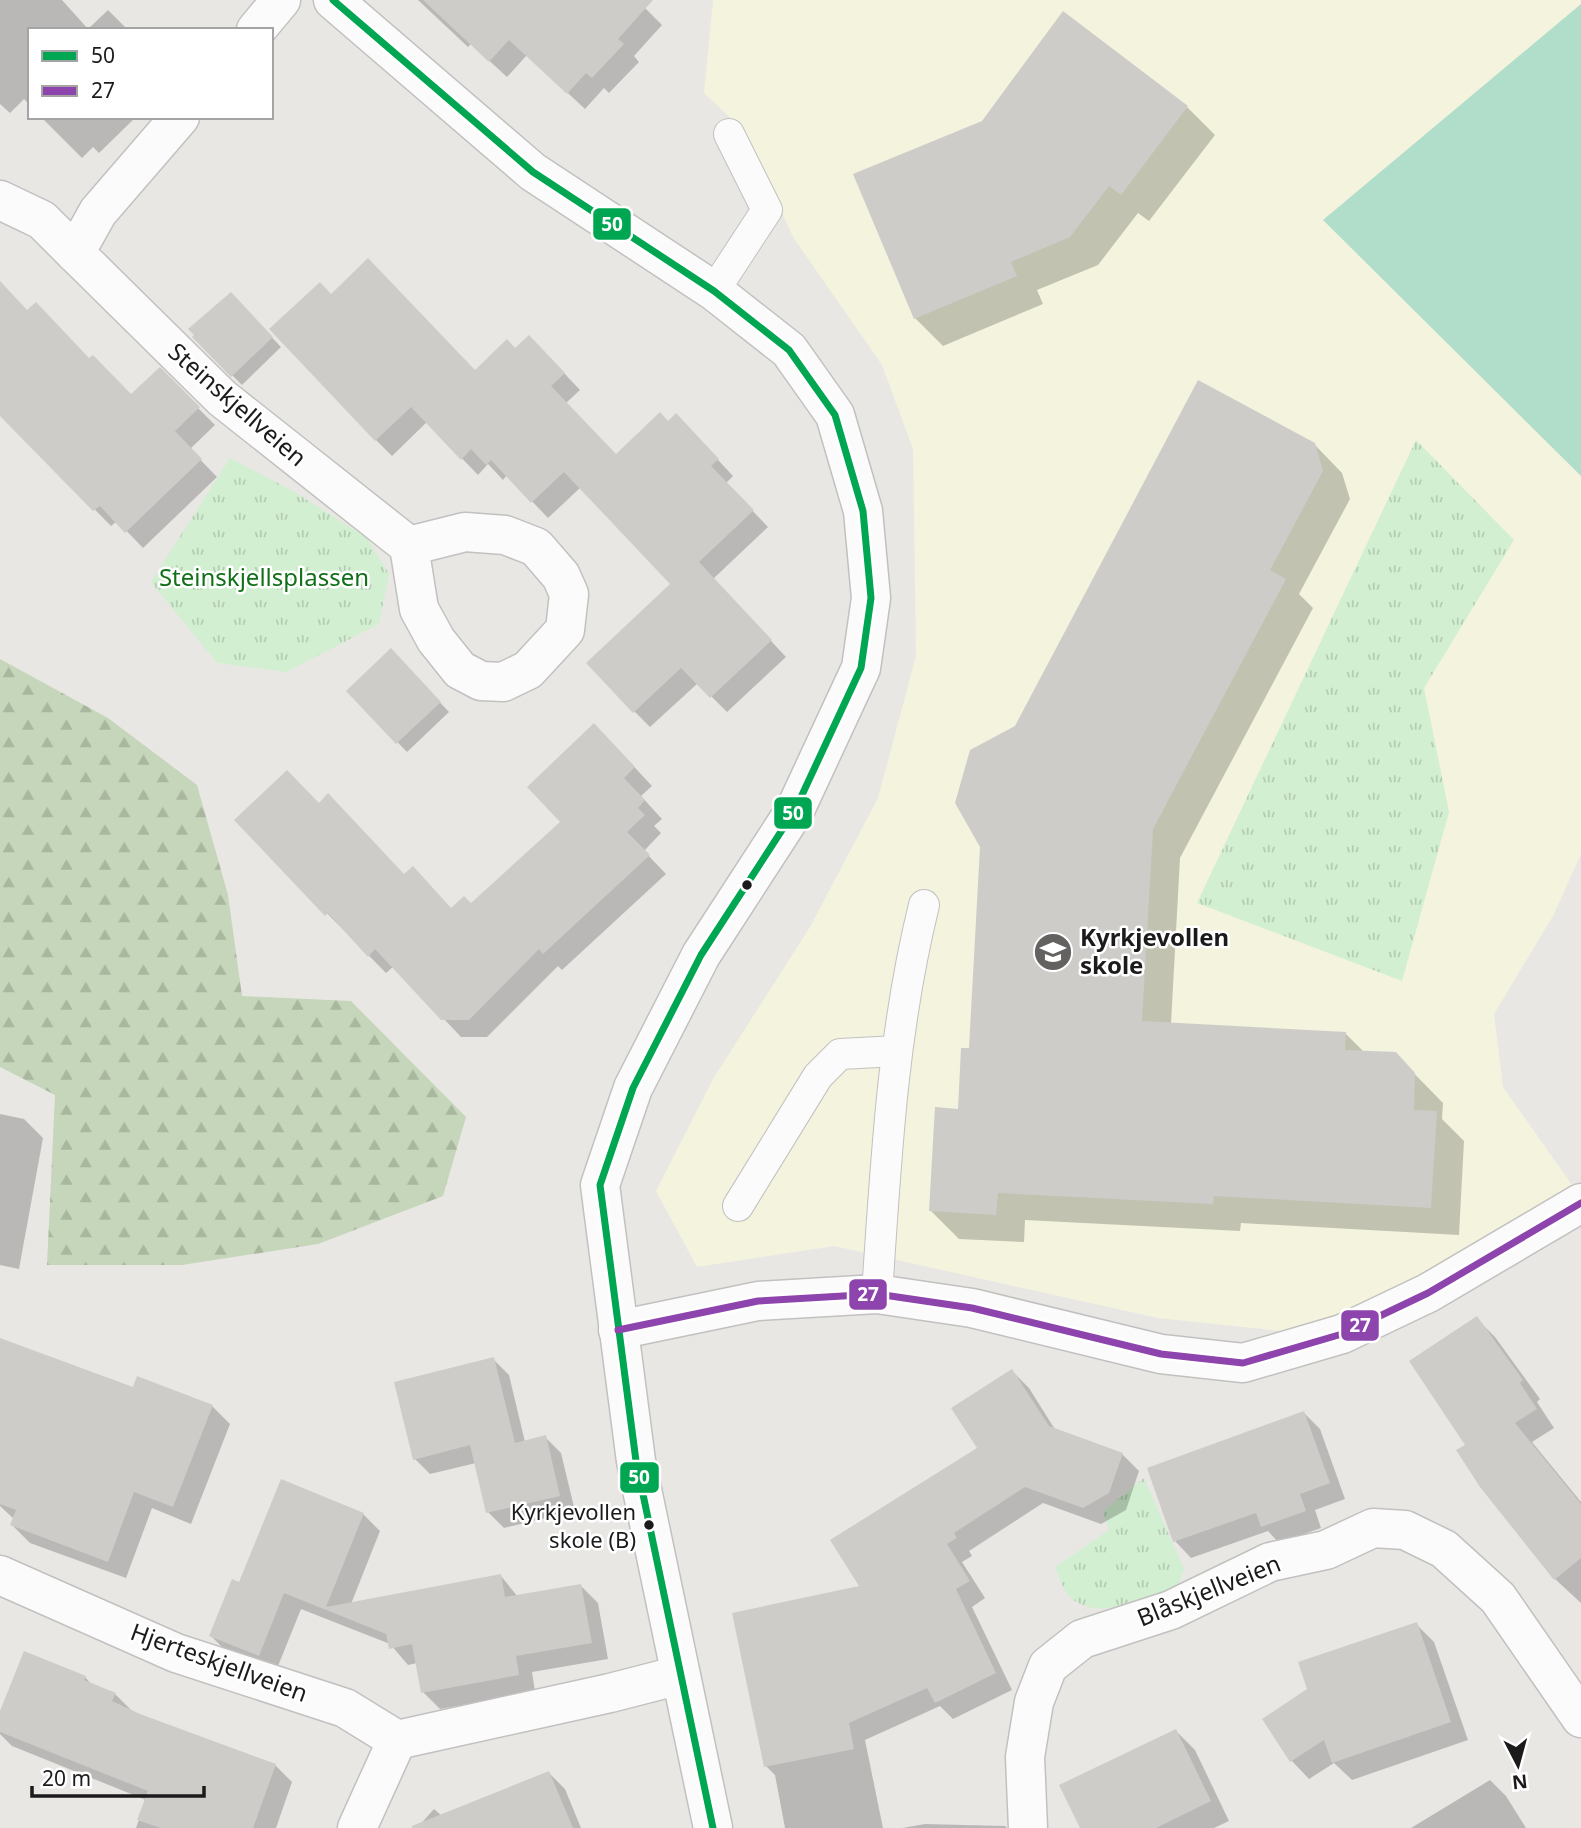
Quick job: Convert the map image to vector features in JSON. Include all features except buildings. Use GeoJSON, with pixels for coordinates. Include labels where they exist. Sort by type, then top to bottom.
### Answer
{"type":"FeatureCollection","features":[{"type":"Feature","properties":{"kind":"street"},"geometry":{"type":"LineString","coordinates":[[258,28],[281,0]]}},
{"type":"Feature","properties":{"kind":"street"},"geometry":{"type":"LineString","coordinates":[[333,0],[533,172],[714,291],[789,350],[835,415],[863,511],[871,598],[861,667],[795,810],[701,955],[628,1100],[600,1185],[636,1461],[713,1828]]}},
{"type":"Feature","properties":{"kind":"street"},"geometry":{"type":"LineString","coordinates":[[75,253],[98,212],[178,119]]}},
{"type":"Feature","properties":{"kind":"street","name":"Steinskjellveien"},"geometry":{"type":"LineString","coordinates":[[0,200],[42,220],[222,398],[409,546]]}},
{"type":"Feature","properties":{"kind":"street"},"geometry":{"type":"LineString","coordinates":[[42,220],[98,212]]}},
{"type":"Feature","properties":{"kind":"street"},"geometry":{"type":"LineString","coordinates":[[465,532],[505,535],[536,547],[561,576],[569,594],[565,630],[528,670],[503,682],[481,681],[460,670],[436,639],[419,609],[409,546],[465,532]]}},
{"type":"Feature","properties":{"kind":"street"},"geometry":{"type":"LineString","coordinates":[[618,1330],[758,1301],[877,1294],[972,1308],[1161,1354],[1243,1363],[1342,1334],[1428,1293],[1581,1203]]}},
{"type":"Feature","properties":{"kind":"street","name":"Blåskjellveien"},"geometry":{"type":"LineString","coordinates":[[1028,1828],[1025,1757],[1034,1702],[1048,1666],[1082,1639],[1171,1609],[1270,1562],[1326,1550],[1373,1528],[1405,1531],[1444,1549],[1498,1598],[1581,1718]]}},
{"type":"Feature","properties":{"kind":"street","name":"Hjerteskjellveien"},"geometry":{"type":"LineString","coordinates":[[0,1575],[176,1653],[345,1708],[397,1740]]}},
{"type":"Feature","properties":{"kind":"street"},"geometry":{"type":"LineString","coordinates":[[357,1828],[397,1740],[680,1675]]}},
{"type":"Feature","properties":{"kind":"lane"},"geometry":{"type":"LineString","coordinates":[[714,291],[767,210],[729,134]]}},
{"type":"Feature","properties":{"kind":"lane"},"geometry":{"type":"LineString","coordinates":[[877,1294],[889,1107],[906,978],[924,905]]}},
{"type":"Feature","properties":{"kind":"lane"},"geometry":{"type":"LineString","coordinates":[[738,1206],[818,1076],[840,1054],[897,1051]]}},
{"type":"Feature","properties":{"kind":"shaded area"},"geometry":{"type":"Polygon","coordinates":[[[713,0],[1581,0],[1581,854],[1553,916],[1494,1014],[1503,1087],[1572,1185],[1321,1335],[1158,1318],[834,1246],[697,1267],[656,1191],[713,1079],[810,927],[878,798],[916,656],[913,449],[882,365],[793,237],[744,131],[704,93],[713,0]]]}},
{"type":"Feature","properties":{"kind":"green space"},"geometry":{"type":"Polygon","coordinates":[[[1581,4],[1581,476],[1323,220],[1581,4]]]}},
{"type":"Feature","properties":{"kind":"green space"},"geometry":{"type":"Polygon","coordinates":[[[1416,440],[1514,540],[1424,688],[1449,812],[1402,981],[1197,903],[1416,440]]]}},
{"type":"Feature","properties":{"kind":"green space","name":"Steinskjellsplassen"},"geometry":{"type":"Polygon","coordinates":[[[230,458],[293,491],[367,538],[389,574],[379,624],[286,672],[217,663],[151,582],[230,458]]]}},
{"type":"Feature","properties":{"kind":"green space"},"geometry":{"type":"Polygon","coordinates":[[[0,659],[108,718],[197,785],[228,895],[242,996],[351,1001],[466,1117],[443,1196],[318,1244],[182,1265],[47,1265],[55,1095],[0,1067],[0,659]]]}},
{"type":"Feature","properties":{"kind":"green space"},"geometry":{"type":"Polygon","coordinates":[[[1144,1478],[1184,1569],[1178,1585],[1124,1606],[1095,1608],[1082,1605],[1070,1597],[1055,1567],[1109,1530],[1103,1511],[1144,1478]]]}},
{"type":"Feature","properties":{"kind":"transit line","name":"50"},"geometry":{"type":"LineString","coordinates":[[333,0],[533,172],[714,291],[789,350],[835,415],[863,511],[871,598],[861,668],[795,810],[701,955],[633,1088],[600,1185],[636,1461],[713,1828]]}},
{"type":"Feature","properties":{"kind":"transit line","name":"27"},"geometry":{"type":"LineString","coordinates":[[618,1330],[758,1301],[877,1294],[972,1308],[1161,1354],[1243,1363],[1342,1334],[1428,1293],[1581,1203]]}},
{"type":"Feature","properties":{"kind":"place","name":"Kyrkjevollen skole"},"geometry":{"type":"Point","coordinates":[1053,952]}},
{"type":"Feature","properties":{"kind":"place","name":"Kyrkjevollen skole (B)"},"geometry":{"type":"Point","coordinates":[649,1525]}}]}
